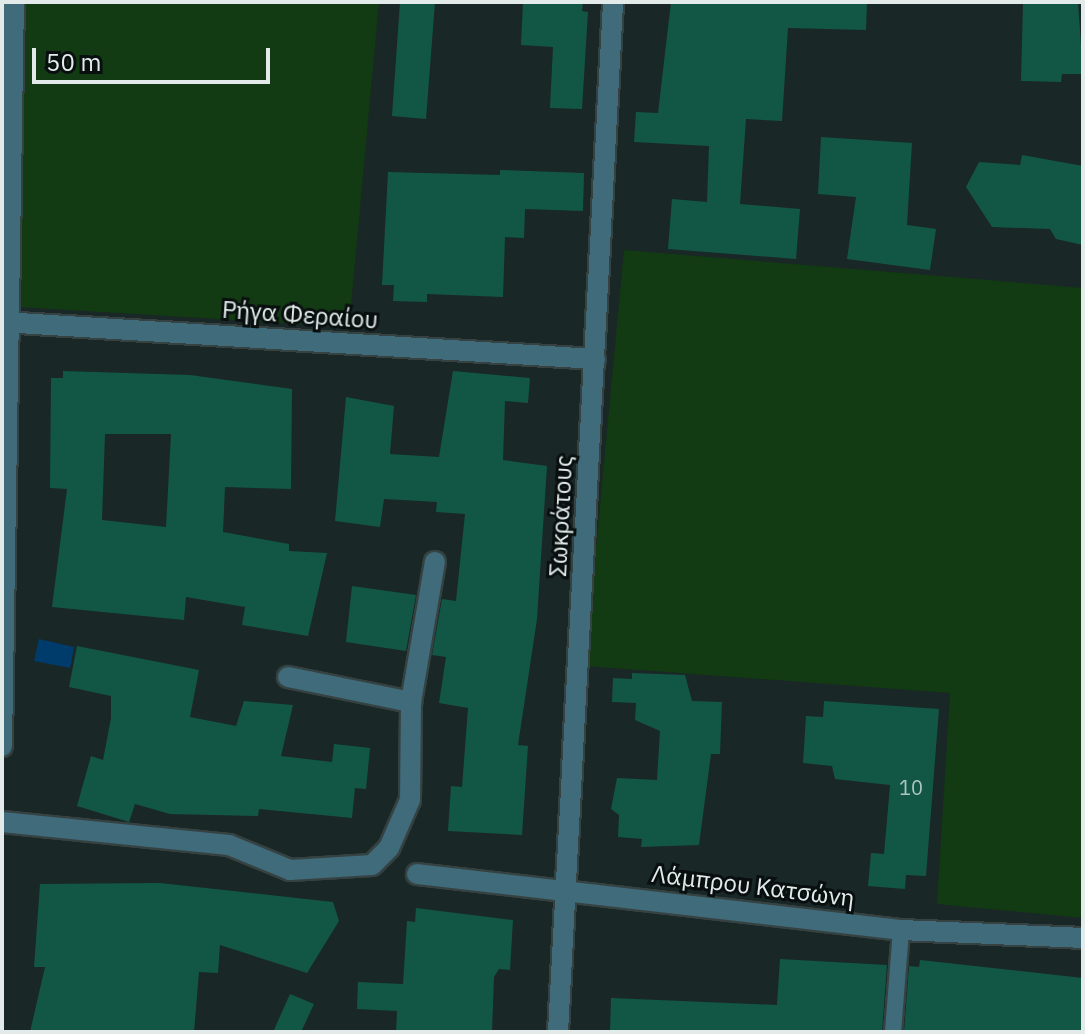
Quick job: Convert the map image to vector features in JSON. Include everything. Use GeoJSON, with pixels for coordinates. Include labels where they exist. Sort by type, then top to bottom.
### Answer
{"type":"FeatureCollection","features":[{"type":"Feature","properties":{"kind":"street"},"geometry":{"type":"LineString","coordinates":[[2,746],[6,322],[14,2]]}},
{"type":"Feature","properties":{"kind":"street","name":"Σωκράτους"},"geometry":{"type":"LineString","coordinates":[[558,1032],[613,2]]}},
{"type":"Feature","properties":{"kind":"street","name":"Ρήγα Φεραίου"},"geometry":{"type":"LineString","coordinates":[[6,322],[595,359]]}},
{"type":"Feature","properties":{"kind":"street"},"geometry":{"type":"LineString","coordinates":[[2,822],[229,845],[290,870],[354,870],[372,865],[389,848],[410,800],[411,702],[435,562]]}},
{"type":"Feature","properties":{"kind":"street"},"geometry":{"type":"LineString","coordinates":[[288,677],[411,702]]}},
{"type":"Feature","properties":{"kind":"street","name":"Λάμπρου Κατσώνη"},"geometry":{"type":"LineString","coordinates":[[417,874],[568,889],[901,930],[1083,938]]}},
{"type":"Feature","properties":{"kind":"lane"},"geometry":{"type":"LineString","coordinates":[[893,1032],[901,930]]}},
{"type":"Feature","properties":{"kind":"green space"},"geometry":{"type":"Polygon","coordinates":[[[2,2],[379,2],[349,327],[2,306],[2,2]]]}},
{"type":"Feature","properties":{"kind":"green space"},"geometry":{"type":"Polygon","coordinates":[[[624,250],[1083,288],[1083,918],[937,904],[950,693],[585,666],[624,250]]]}},
{"type":"Feature","properties":{"kind":"water"},"geometry":{"type":"Polygon","coordinates":[[[39,639],[74,647],[70,668],[34,661],[39,639]]]}},
{"type":"Feature","properties":{"kind":"building"},"geometry":{"type":"Polygon","coordinates":[[[400,2],[435,2],[426,119],[392,116],[400,2]]]}},
{"type":"Feature","properties":{"kind":"building"},"geometry":{"type":"Polygon","coordinates":[[[523,2],[583,2],[582,11],[588,12],[582,109],[550,108],[553,47],[521,45],[523,2]]]}},
{"type":"Feature","properties":{"kind":"building"},"geometry":{"type":"Polygon","coordinates":[[[671,2],[867,2],[866,30],[788,28],[782,121],[746,119],[740,204],[800,209],[796,259],[668,249],[672,199],[707,202],[709,146],[634,142],[636,112],[658,113],[671,2]]]}},
{"type":"Feature","properties":{"kind":"building"},"geometry":{"type":"Polygon","coordinates":[[[1023,2],[1078,2],[1083,74],[1062,74],[1061,82],[1021,81],[1023,2]]]}},
{"type":"Feature","properties":{"kind":"building"},"geometry":{"type":"Polygon","coordinates":[[[821,137],[912,143],[907,225],[936,229],[930,270],[847,259],[856,197],[818,194],[821,137]]]}},
{"type":"Feature","properties":{"kind":"building"},"geometry":{"type":"Polygon","coordinates":[[[1022,155],[1083,166],[1083,245],[1056,239],[1050,229],[992,227],[966,187],[979,162],[1020,165],[1022,155]]]}},
{"type":"Feature","properties":{"kind":"building"},"geometry":{"type":"Polygon","coordinates":[[[500,170],[584,173],[583,211],[525,209],[524,238],[505,237],[503,297],[427,294],[427,302],[393,301],[394,285],[382,285],[388,172],[500,175],[500,170]]]}},
{"type":"Feature","properties":{"kind":"building"},"geometry":{"type":"Polygon","coordinates":[[[63,371],[190,375],[292,389],[291,489],[225,487],[223,532],[289,544],[289,551],[327,553],[308,636],[242,625],[245,607],[186,597],[184,620],[52,607],[67,489],[50,488],[51,378],[63,378],[63,371]],[[105,434],[102,520],[166,527],[171,434],[105,434]]]}},
{"type":"Feature","properties":{"kind":"building"},"geometry":{"type":"Polygon","coordinates":[[[453,371],[530,378],[528,403],[505,401],[503,460],[547,466],[537,619],[518,745],[528,746],[522,835],[448,831],[451,786],[462,787],[468,708],[439,703],[446,657],[432,655],[442,599],[456,601],[465,514],[436,512],[437,502],[384,499],[380,527],[335,521],[346,397],[394,406],[390,454],[439,457],[453,371]]]}},
{"type":"Feature","properties":{"kind":"building"},"geometry":{"type":"Polygon","coordinates":[[[352,586],[416,595],[406,651],[346,642],[352,586]]]}},
{"type":"Feature","properties":{"kind":"building"},"geometry":{"type":"Polygon","coordinates":[[[77,646],[199,670],[190,717],[236,726],[244,701],[293,705],[281,756],[332,762],[334,744],[370,748],[366,789],[355,788],[352,818],[259,809],[258,816],[170,814],[135,804],[129,822],[77,806],[91,756],[103,760],[111,718],[111,696],[69,687],[77,646]]]}},
{"type":"Feature","properties":{"kind":"building"},"geometry":{"type":"Polygon","coordinates":[[[632,673],[685,675],[692,701],[722,702],[720,754],[711,754],[699,845],[641,847],[642,839],[618,837],[619,815],[611,809],[617,778],[657,780],[660,731],[635,720],[636,703],[612,702],[613,678],[632,679],[632,673]]]}},
{"type":"Feature","properties":{"kind":"building"},"geometry":{"type":"Polygon","coordinates":[[[824,701],[939,709],[926,876],[906,875],[905,889],[868,886],[871,853],[884,854],[890,785],[835,779],[832,766],[803,763],[806,716],[823,717],[824,701]]]}},
{"type":"Feature","properties":{"kind":"building"},"geometry":{"type":"Polygon","coordinates":[[[160,883],[333,902],[339,921],[307,973],[220,945],[218,973],[199,972],[194,1032],[30,1032],[45,967],[34,967],[40,884],[160,883]]]}},
{"type":"Feature","properties":{"kind":"building"},"geometry":{"type":"Polygon","coordinates":[[[416,908],[513,920],[510,970],[499,969],[494,977],[492,1032],[396,1032],[397,1011],[357,1009],[358,982],[403,984],[407,921],[415,922],[416,908]]]}},
{"type":"Feature","properties":{"kind":"building"},"geometry":{"type":"Polygon","coordinates":[[[780,959],[887,965],[882,1032],[610,1032],[611,998],[777,1005],[780,959]]]}},
{"type":"Feature","properties":{"kind":"building"},"geometry":{"type":"Polygon","coordinates":[[[920,960],[1083,978],[1083,1032],[904,1032],[909,966],[919,967],[920,960]]]}},
{"type":"Feature","properties":{"kind":"building"},"geometry":{"type":"Polygon","coordinates":[[[290,994],[314,1004],[301,1032],[273,1032],[290,994]]]}}]}
